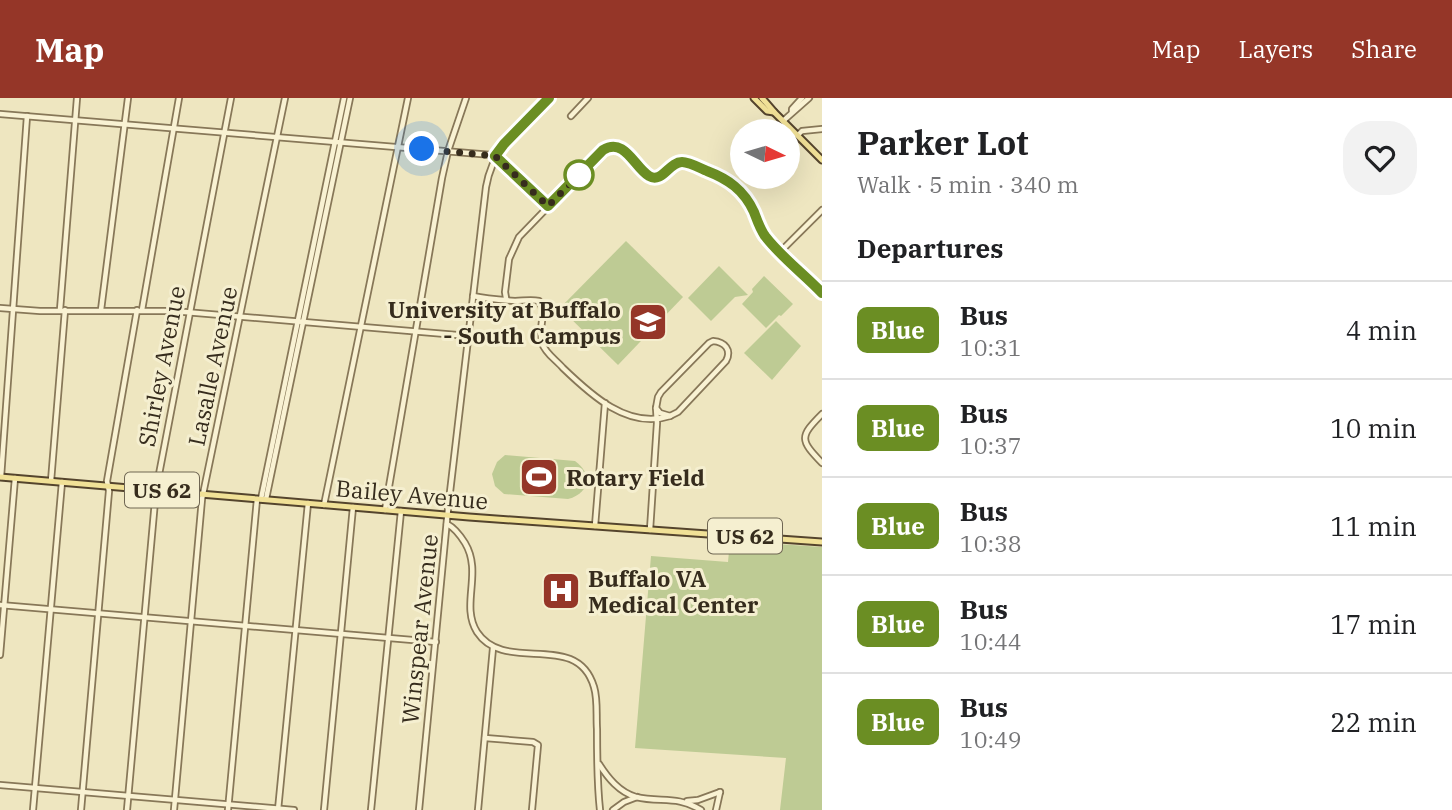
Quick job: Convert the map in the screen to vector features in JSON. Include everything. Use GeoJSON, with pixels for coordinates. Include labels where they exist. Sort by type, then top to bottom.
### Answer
{"type":"FeatureCollection","features":[{"type":"Feature","properties":{"kind":"main road"},"geometry":{"type":"LineString","coordinates":[[754,98],[767,111],[774,112]]}},
{"type":"Feature","properties":{"kind":"main road"},"geometry":{"type":"LineString","coordinates":[[762,98],[781,119]]}},
{"type":"Feature","properties":{"kind":"main road"},"geometry":{"type":"LineString","coordinates":[[800,138],[822,160]]}},
{"type":"Feature","properties":{"kind":"main road","name":"Bailey Avenue"},"geometry":{"type":"LineString","coordinates":[[1,477],[448,515],[822,542]]}},
{"type":"Feature","properties":{"kind":"street"},"geometry":{"type":"LineString","coordinates":[[51,481],[77,98]]}},
{"type":"Feature","properties":{"kind":"street"},"geometry":{"type":"LineString","coordinates":[[101,310],[128,98]]}},
{"type":"Feature","properties":{"kind":"street"},"geometry":{"type":"LineString","coordinates":[[81,810],[109,492],[107,481],[180,98]]}},
{"type":"Feature","properties":{"kind":"street","name":"Shirley Avenue"},"geometry":{"type":"LineString","coordinates":[[128,810],[156,490],[231,98]]}},
{"type":"Feature","properties":{"kind":"street","name":"Lasalle Avenue"},"geometry":{"type":"LineString","coordinates":[[174,810],[204,494],[285,98]]}},
{"type":"Feature","properties":{"kind":"street"},"geometry":{"type":"LineString","coordinates":[[338,142],[344,98]]}},
{"type":"Feature","properties":{"kind":"street"},"geometry":{"type":"LineString","coordinates":[[228,807],[245,626],[261,499],[338,142],[350,98]]}},
{"type":"Feature","properties":{"kind":"street"},"geometry":{"type":"LineString","coordinates":[[324,505],[408,98]]}},
{"type":"Feature","properties":{"kind":"street"},"geometry":{"type":"LineString","coordinates":[[385,510],[448,151],[466,98]]}},
{"type":"Feature","properties":{"kind":"street","name":"Winspear Avenue"},"geometry":{"type":"LineString","coordinates":[[419,810],[447,524],[486,187],[495,156],[549,98]]}},
{"type":"Feature","properties":{"kind":"street"},"geometry":{"type":"LineString","coordinates":[[571,116],[588,98]]}},
{"type":"Feature","properties":{"kind":"street"},"geometry":{"type":"LineString","coordinates":[[792,112],[802,98]]}},
{"type":"Feature","properties":{"kind":"street"},"geometry":{"type":"LineString","coordinates":[[785,119],[809,98]]}},
{"type":"Feature","properties":{"kind":"street"},"geometry":{"type":"LineString","coordinates":[[0,114],[495,156],[548,206]]}},
{"type":"Feature","properties":{"kind":"street"},"geometry":{"type":"LineString","coordinates":[[1,477],[27,116]]}},
{"type":"Feature","properties":{"kind":"street"},"geometry":{"type":"LineString","coordinates":[[800,133],[822,129]]}},
{"type":"Feature","properties":{"kind":"street"},"geometry":{"type":"LineString","coordinates":[[506,298],[508,264],[512,248],[522,233],[610,146],[616,146],[625,152],[654,178],[682,162],[728,181],[744,195],[762,232],[780,252],[821,288]]}},
{"type":"Feature","properties":{"kind":"street"},"geometry":{"type":"LineString","coordinates":[[780,252],[822,210]]}},
{"type":"Feature","properties":{"kind":"street"},"geometry":{"type":"LineString","coordinates":[[473,296],[500,300],[506,298],[512,301],[537,300],[541,303],[541,336],[544,349],[583,387],[604,403],[631,417],[657,419],[678,412],[726,361],[728,351],[723,344],[713,341],[709,343],[659,394],[656,408],[657,419],[650,530]]}},
{"type":"Feature","properties":{"kind":"street"},"geometry":{"type":"LineString","coordinates":[[0,308],[189,312],[468,336]]}},
{"type":"Feature","properties":{"kind":"street"},"geometry":{"type":"LineString","coordinates":[[595,526],[604,403]]}},
{"type":"Feature","properties":{"kind":"street"},"geometry":{"type":"LineString","coordinates":[[656,408],[660,413],[670,416]]}},
{"type":"Feature","properties":{"kind":"street"},"geometry":{"type":"LineString","coordinates":[[822,414],[806,432],[805,438],[806,446],[822,463]]}},
{"type":"Feature","properties":{"kind":"street"},"geometry":{"type":"LineString","coordinates":[[0,655],[2,605],[15,478]]}},
{"type":"Feature","properties":{"kind":"street"},"geometry":{"type":"LineString","coordinates":[[33,810],[62,482]]}},
{"type":"Feature","properties":{"kind":"street"},"geometry":{"type":"LineString","coordinates":[[278,809],[309,503]]}},
{"type":"Feature","properties":{"kind":"street"},"geometry":{"type":"LineString","coordinates":[[324,810],[353,507]]}},
{"type":"Feature","properties":{"kind":"street"},"geometry":{"type":"LineString","coordinates":[[371,810],[401,511]]}},
{"type":"Feature","properties":{"kind":"street"},"geometry":{"type":"LineString","coordinates":[[447,524],[456,530],[469,551],[473,570],[470,605],[472,621],[482,639],[494,648],[513,652],[565,656],[578,663],[592,680],[596,696],[600,810]]}},
{"type":"Feature","properties":{"kind":"street"},"geometry":{"type":"LineString","coordinates":[[2,605],[436,642]]}},
{"type":"Feature","properties":{"kind":"street"},"geometry":{"type":"LineString","coordinates":[[478,810],[494,648]]}},
{"type":"Feature","properties":{"kind":"street"},"geometry":{"type":"LineString","coordinates":[[485,738],[537,744],[532,810]]}},
{"type":"Feature","properties":{"kind":"street"},"geometry":{"type":"LineString","coordinates":[[597,762],[622,790],[638,797],[683,801],[698,800],[720,792],[716,810]]}},
{"type":"Feature","properties":{"kind":"street"},"geometry":{"type":"LineString","coordinates":[[0,785],[228,807],[294,810]]}},
{"type":"Feature","properties":{"kind":"street"},"geometry":{"type":"LineString","coordinates":[[613,810],[638,797]]}},
{"type":"Feature","properties":{"kind":"street"},"geometry":{"type":"LineString","coordinates":[[683,801],[701,810]]}},
{"type":"Feature","properties":{"kind":"green space"},"geometry":{"type":"Polygon","coordinates":[[[626,241],[683,297],[618,365],[560,308],[626,241]]]}},
{"type":"Feature","properties":{"kind":"green space"},"geometry":{"type":"Polygon","coordinates":[[[719,266],[748,295],[735,297],[711,321],[688,298],[719,266]]]}},
{"type":"Feature","properties":{"kind":"green space"},"geometry":{"type":"Polygon","coordinates":[[[764,276],[793,304],[766,328],[742,304],[764,276]]]}},
{"type":"Feature","properties":{"kind":"green space"},"geometry":{"type":"Polygon","coordinates":[[[776,321],[801,346],[772,380],[744,353],[776,321]]]}},
{"type":"Feature","properties":{"kind":"green space","name":"Rotary Field"},"geometry":{"type":"Polygon","coordinates":[[[505,455],[575,461],[585,472],[585,488],[568,499],[504,494],[495,486],[492,474],[497,462],[505,455]]]}},
{"type":"Feature","properties":{"kind":"green space"},"geometry":{"type":"Polygon","coordinates":[[[730,541],[822,547],[822,810],[780,810],[786,758],[635,748],[651,556],[728,562],[730,541]]]}},
{"type":"Feature","properties":{"kind":"bus line","name":"Blue"},"geometry":{"type":"LineString","coordinates":[[549,98],[495,156],[548,206],[610,146],[622,149],[654,178],[676,163],[685,162],[720,176],[735,186],[750,205],[765,236],[822,293]]}},
{"type":"Feature","properties":{"kind":"place","name":"University at Buffalo - South Campus"},"geometry":{"type":"Point","coordinates":[648,322]}},
{"type":"Feature","properties":{"kind":"place","name":"Rotary Field"},"geometry":{"type":"Point","coordinates":[539,477]}},
{"type":"Feature","properties":{"kind":"place","name":"Buffalo VA Medical Center"},"geometry":{"type":"Point","coordinates":[561,591]}},
{"type":"Feature","properties":{"kind":"route"},"geometry":{"type":"LineString","coordinates":[[422,149],[495,156],[548,206],[579,175]]}}]}
